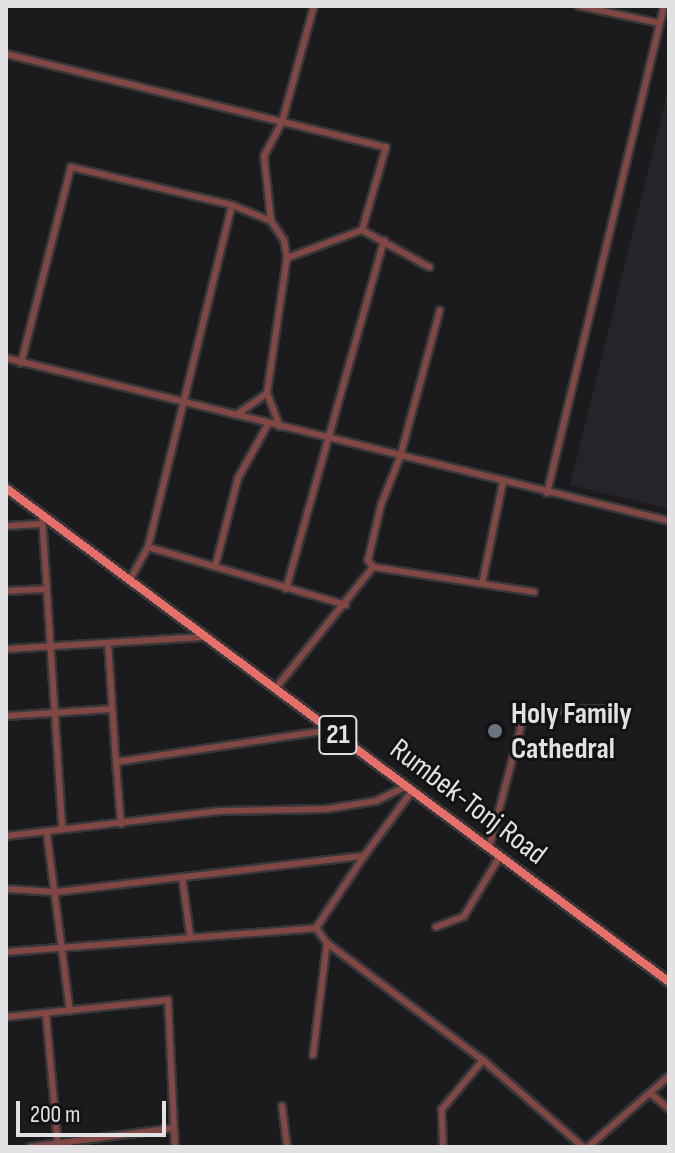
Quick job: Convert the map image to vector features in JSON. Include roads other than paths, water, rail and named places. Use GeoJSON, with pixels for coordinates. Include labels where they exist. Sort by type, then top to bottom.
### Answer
{"type":"FeatureCollection","features":[{"type":"Feature","properties":{"kind":"main road","name":"Rumbek-Tonj Road"},"geometry":{"type":"LineString","coordinates":[[6,488],[42,519],[130,579],[669,982]]}},
{"type":"Feature","properties":{"kind":"street"},"geometry":{"type":"LineString","coordinates":[[280,427],[267,393],[287,258],[284,240],[271,221],[264,156],[282,122],[314,6]]}},
{"type":"Feature","properties":{"kind":"street"},"geometry":{"type":"LineString","coordinates":[[579,6],[659,23]]}},
{"type":"Feature","properties":{"kind":"street"},"geometry":{"type":"LineString","coordinates":[[547,493],[664,6]]}},
{"type":"Feature","properties":{"kind":"street"},"geometry":{"type":"LineString","coordinates":[[6,55],[386,147],[362,230]]}},
{"type":"Feature","properties":{"kind":"street"},"geometry":{"type":"LineString","coordinates":[[21,363],[71,167],[232,205],[271,221]]}},
{"type":"Feature","properties":{"kind":"street"},"geometry":{"type":"LineString","coordinates":[[130,579],[148,547],[232,205]]}},
{"type":"Feature","properties":{"kind":"street"},"geometry":{"type":"LineString","coordinates":[[287,258],[362,230],[429,267]]}},
{"type":"Feature","properties":{"kind":"street"},"geometry":{"type":"LineString","coordinates":[[286,589],[384,240]]}},
{"type":"Feature","properties":{"kind":"street"},"geometry":{"type":"LineString","coordinates":[[440,310],[400,457],[381,505],[368,560],[373,567],[534,592]]}},
{"type":"Feature","properties":{"kind":"street"},"geometry":{"type":"LineString","coordinates":[[6,358],[669,521]]}},
{"type":"Feature","properties":{"kind":"street"},"geometry":{"type":"LineString","coordinates":[[236,415],[267,393]]}},
{"type":"Feature","properties":{"kind":"street"},"geometry":{"type":"LineString","coordinates":[[215,567],[238,478],[268,424]]}},
{"type":"Feature","properties":{"kind":"street"},"geometry":{"type":"LineString","coordinates":[[482,584],[503,482]]}},
{"type":"Feature","properties":{"kind":"street"},"geometry":{"type":"LineString","coordinates":[[6,526],[42,519],[62,827]]}},
{"type":"Feature","properties":{"kind":"street"},"geometry":{"type":"LineString","coordinates":[[148,547],[346,605]]}},
{"type":"Feature","properties":{"kind":"street"},"geometry":{"type":"LineString","coordinates":[[275,689],[346,605],[373,567]]}},
{"type":"Feature","properties":{"kind":"street"},"geometry":{"type":"LineString","coordinates":[[6,591],[46,589]]}},
{"type":"Feature","properties":{"kind":"street"},"geometry":{"type":"LineString","coordinates":[[6,649],[205,637]]}},
{"type":"Feature","properties":{"kind":"street"},"geometry":{"type":"LineString","coordinates":[[108,643],[121,824]]}},
{"type":"Feature","properties":{"kind":"street"},"geometry":{"type":"LineString","coordinates":[[6,716],[112,709]]}},
{"type":"Feature","properties":{"kind":"street"},"geometry":{"type":"LineString","coordinates":[[489,848],[525,711],[608,709]]}},
{"type":"Feature","properties":{"kind":"street"},"geometry":{"type":"LineString","coordinates":[[116,762],[330,730]]}},
{"type":"Feature","properties":{"kind":"street"},"geometry":{"type":"LineString","coordinates":[[6,836],[47,835],[62,827],[121,824],[220,811],[326,809],[376,801],[409,789]]}},
{"type":"Feature","properties":{"kind":"street"},"geometry":{"type":"LineString","coordinates":[[316,928],[409,789]]}},
{"type":"Feature","properties":{"kind":"street"},"geometry":{"type":"LineString","coordinates":[[47,835],[70,1011]]}},
{"type":"Feature","properties":{"kind":"street"},"geometry":{"type":"LineString","coordinates":[[6,889],[56,892],[364,856]]}},
{"type":"Feature","properties":{"kind":"street"},"geometry":{"type":"LineString","coordinates":[[436,927],[464,916],[500,856]]}},
{"type":"Feature","properties":{"kind":"street"},"geometry":{"type":"LineString","coordinates":[[182,877],[190,935]]}},
{"type":"Feature","properties":{"kind":"street"},"geometry":{"type":"LineString","coordinates":[[6,952],[190,935],[316,928]]}},
{"type":"Feature","properties":{"kind":"street"},"geometry":{"type":"LineString","coordinates":[[316,928],[327,943],[483,1060],[583,1146],[669,1076]]}},
{"type":"Feature","properties":{"kind":"street"},"geometry":{"type":"LineString","coordinates":[[313,1055],[327,943]]}},
{"type":"Feature","properties":{"kind":"street"},"geometry":{"type":"LineString","coordinates":[[6,1017],[168,1000],[175,1147]]}},
{"type":"Feature","properties":{"kind":"street"},"geometry":{"type":"LineString","coordinates":[[46,1014],[58,1145]]}},
{"type":"Feature","properties":{"kind":"street"},"geometry":{"type":"LineString","coordinates":[[443,1147],[442,1109],[483,1060]]}},
{"type":"Feature","properties":{"kind":"street"},"geometry":{"type":"LineString","coordinates":[[650,1093],[669,1109]]}},
{"type":"Feature","properties":{"kind":"street"},"geometry":{"type":"LineString","coordinates":[[282,1106],[287,1147]]}},
{"type":"Feature","properties":{"kind":"street"},"geometry":{"type":"LineString","coordinates":[[30,1147],[174,1128]]}},
{"type":"Feature","properties":{"kind":"place","name":"Holy Family Cathedral"},"geometry":{"type":"Point","coordinates":[495,731]}}]}
